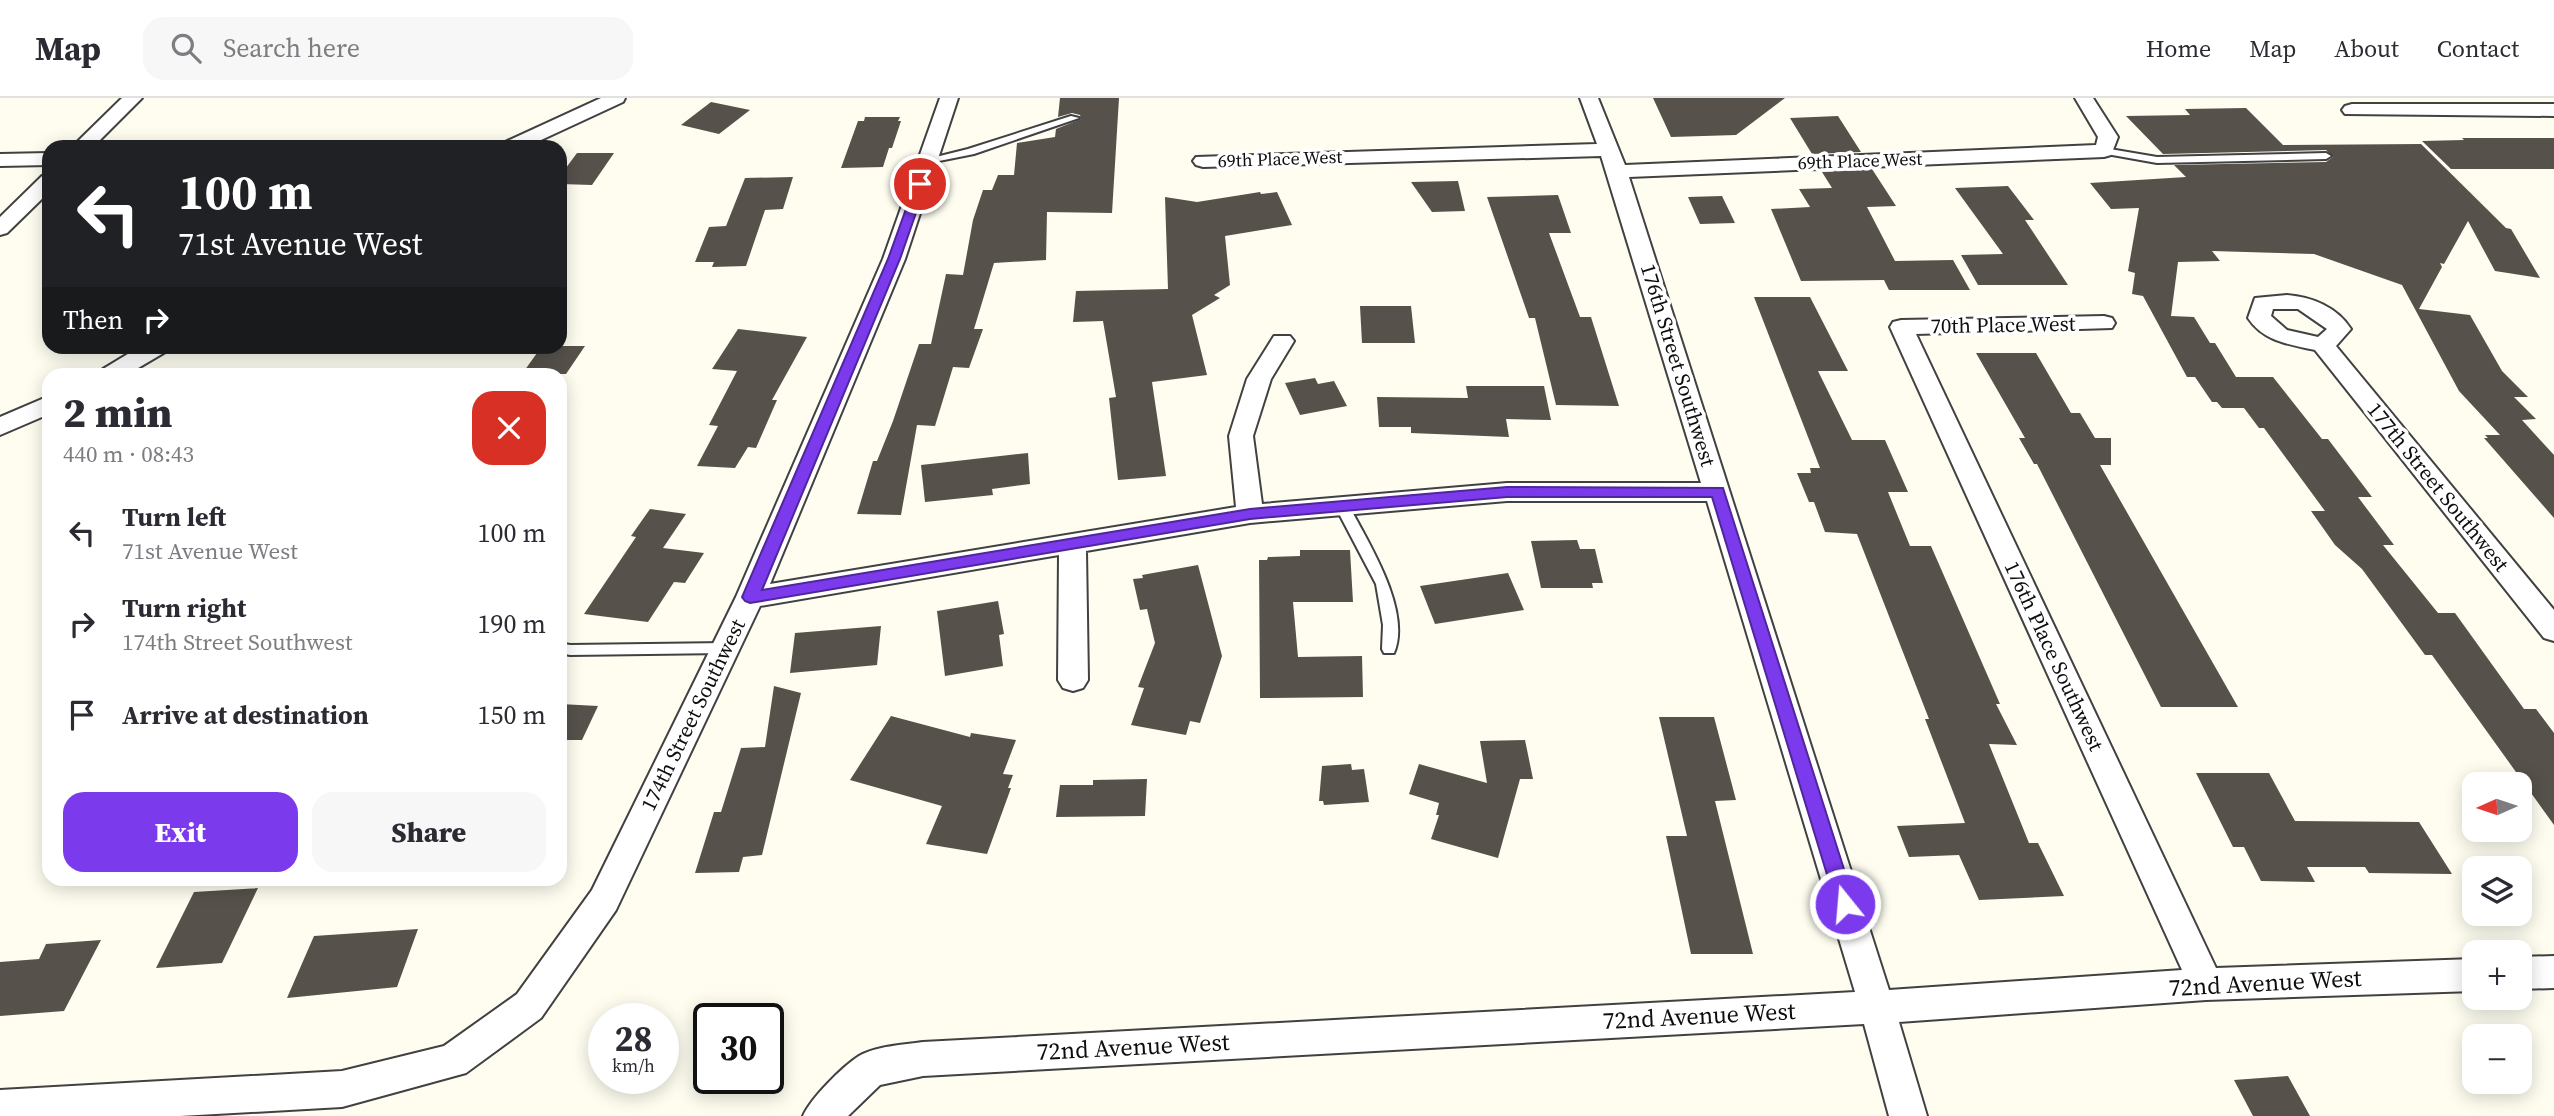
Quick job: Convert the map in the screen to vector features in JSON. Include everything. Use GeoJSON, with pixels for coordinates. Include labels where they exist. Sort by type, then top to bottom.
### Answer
{"type":"FeatureCollection","features":[{"type":"Feature","properties":{"kind":"street"},"geometry":{"type":"LineString","coordinates":[[89,140],[132,98]]}},
{"type":"Feature","properties":{"kind":"street"},"geometry":{"type":"LineString","coordinates":[[525,140],[616,98]]}},
{"type":"Feature","properties":{"kind":"street","name":"174th Street Southwest"},"geometry":{"type":"LineString","coordinates":[[0,1108],[342,1089],[453,1061],[529,1006],[604,900],[750,597],[894,259],[948,98]]}},
{"type":"Feature","properties":{"kind":"street","name":"176th Street Southwest"},"geometry":{"type":"LineString","coordinates":[[1588,98],[1613,161],[1718,492],[1908,1116]]}},
{"type":"Feature","properties":{"kind":"street"},"geometry":{"type":"LineString","coordinates":[[2084,98],[2108,137],[2104,151]]}},
{"type":"Feature","properties":{"kind":"street"},"geometry":{"type":"LineString","coordinates":[[2353,110],[2554,110]]}},
{"type":"Feature","properties":{"kind":"street","name":"69th Place West"},"geometry":{"type":"LineString","coordinates":[[1203,161],[1613,161],[2104,151]]}},
{"type":"Feature","properties":{"kind":"street"},"geometry":{"type":"LineString","coordinates":[[0,160],[42,159]]}},
{"type":"Feature","properties":{"kind":"street"},"geometry":{"type":"LineString","coordinates":[[0,229],[42,187]]}},
{"type":"Feature","properties":{"kind":"street","name":"70th Place West"},"geometry":{"type":"LineString","coordinates":[[1901,327],[2104,323]]}},
{"type":"Feature","properties":{"kind":"street","name":"176th Place Southwest"},"geometry":{"type":"LineString","coordinates":[[1901,327],[2206,984]]}},
{"type":"Feature","properties":{"kind":"street"},"geometry":{"type":"LineString","coordinates":[[1250,514],[1241,436],[1259,379],[1282,341]]}},
{"type":"Feature","properties":{"kind":"street","name":"177th Street Southwest"},"geometry":{"type":"LineString","coordinates":[[2323,345],[2554,630]]}},
{"type":"Feature","properties":{"kind":"street"},"geometry":{"type":"LineString","coordinates":[[121,368],[145,354]]}},
{"type":"Feature","properties":{"kind":"street"},"geometry":{"type":"LineString","coordinates":[[0,427],[42,407]]}},
{"type":"Feature","properties":{"kind":"street"},"geometry":{"type":"LineString","coordinates":[[750,597],[1250,514],[1507,492],[1718,492]]}},
{"type":"Feature","properties":{"kind":"street"},"geometry":{"type":"LineString","coordinates":[[1072,545],[1073,680]]}},
{"type":"Feature","properties":{"kind":"street"},"geometry":{"type":"LineString","coordinates":[[2532,973],[2554,972]]}},
{"type":"Feature","properties":{"kind":"street","name":"72nd Avenue West"},"geometry":{"type":"LineString","coordinates":[[822,1116],[871,1069],[923,1059],[1877,1007],[2206,984],[2462,975]]}},
{"type":"Feature","properties":{"kind":"lane"},"geometry":{"type":"LineString","coordinates":[[929,160],[970,152],[1074,118]]}},
{"type":"Feature","properties":{"kind":"lane"},"geometry":{"type":"LineString","coordinates":[[2104,151],[2157,160],[2326,156]]}},
{"type":"Feature","properties":{"kind":"lane"},"geometry":{"type":"LineString","coordinates":[[1342,506],[1383,584],[1390,625],[1389,649]]}},
{"type":"Feature","properties":{"kind":"lane"},"geometry":{"type":"LineString","coordinates":[[567,649],[726,648]]}},
{"type":"Feature","properties":{"kind":"building"},"geometry":{"type":"Polygon","coordinates":[[[1060,98],[1119,98],[1112,213],[1047,212],[1046,260],[994,263],[974,329],[983,329],[969,368],[953,367],[935,426],[917,425],[901,515],[857,514],[873,461],[877,461],[893,421],[919,344],[931,344],[946,274],[963,275],[973,220],[983,190],[992,190],[998,175],[1014,175],[1017,143],[1055,137],[1056,129],[1081,119],[1080,115],[1072,113],[1058,117],[1060,98]]]}},
{"type":"Feature","properties":{"kind":"building"},"geometry":{"type":"Polygon","coordinates":[[[1653,98],[1785,98],[1736,135],[1671,137],[1653,98]]]}},
{"type":"Feature","properties":{"kind":"building"},"geometry":{"type":"Polygon","coordinates":[[[711,102],[750,110],[719,134],[681,125],[711,102]]]}},
{"type":"Feature","properties":{"kind":"building"},"geometry":{"type":"Polygon","coordinates":[[[2246,108],[2283,145],[2421,144],[2506,228],[2511,229],[2540,278],[2495,271],[2468,221],[2444,264],[2440,263],[2442,267],[2419,309],[2470,315],[2502,371],[2528,397],[2514,397],[2536,419],[2522,420],[2554,455],[2554,518],[2484,438],[2488,438],[2485,435],[2500,435],[2459,391],[2402,285],[2314,254],[2212,251],[2220,261],[2178,262],[2171,316],[2194,317],[2210,343],[2215,343],[2236,377],[2273,377],[2322,439],[2328,439],[2372,497],[2358,497],[2394,545],[2383,545],[2438,613],[2455,613],[2524,709],[2536,709],[2554,733],[2554,825],[2532,794],[2532,772],[2516,772],[2432,655],[2425,655],[2362,569],[2335,545],[2311,511],[2325,511],[2264,428],[2259,428],[2244,408],[2222,408],[2217,402],[2212,402],[2195,377],[2187,377],[2143,296],[2132,294],[2135,273],[2128,271],[2139,208],[2111,209],[2090,183],[2186,177],[2174,165],[2326,162],[2333,157],[2326,150],[2163,154],[2126,116],[2190,115],[2185,109],[2246,108]]]}},
{"type":"Feature","properties":{"kind":"building"},"geometry":{"type":"Polygon","coordinates":[[[1838,116],[1861,152],[1812,154],[1790,118],[1838,116]]]}},
{"type":"Feature","properties":{"kind":"building"},"geometry":{"type":"Polygon","coordinates":[[[865,117],[900,117],[892,148],[889,148],[883,167],[841,168],[858,121],[864,121],[865,117]]]}},
{"type":"Feature","properties":{"kind":"building"},"geometry":{"type":"Polygon","coordinates":[[[2462,138],[2554,138],[2554,169],[2451,169],[2422,141],[2464,140],[2462,138]]]}},
{"type":"Feature","properties":{"kind":"building"},"geometry":{"type":"Polygon","coordinates":[[[577,153],[614,153],[592,185],[567,184],[567,167],[577,153]]]}},
{"type":"Feature","properties":{"kind":"building"},"geometry":{"type":"Polygon","coordinates":[[[1872,169],[1896,206],[1867,207],[1895,261],[1953,260],[1970,290],[1889,290],[1884,280],[1801,281],[1771,209],[1810,207],[1799,189],[1832,188],[1822,172],[1872,169]]]}},
{"type":"Feature","properties":{"kind":"building"},"geometry":{"type":"Polygon","coordinates":[[[793,177],[783,209],[765,210],[746,266],[712,267],[714,262],[695,262],[709,227],[726,226],[745,178],[793,177]]]}},
{"type":"Feature","properties":{"kind":"building"},"geometry":{"type":"Polygon","coordinates":[[[1458,181],[1465,211],[1432,212],[1411,182],[1458,181]]]}},
{"type":"Feature","properties":{"kind":"building"},"geometry":{"type":"Polygon","coordinates":[[[2008,186],[2034,220],[2025,220],[2068,285],[1978,285],[1961,255],[2003,254],[1955,188],[2008,186]]]}},
{"type":"Feature","properties":{"kind":"building"},"geometry":{"type":"Polygon","coordinates":[[[1260,192],[1277,192],[1292,225],[1225,236],[1230,285],[1214,295],[1220,298],[1192,315],[1207,375],[1152,382],[1166,476],[1118,480],[1109,398],[1116,397],[1103,321],[1073,322],[1076,291],[1168,289],[1165,197],[1197,202],[1260,192]]]}},
{"type":"Feature","properties":{"kind":"building"},"geometry":{"type":"Polygon","coordinates":[[[1558,195],[1571,233],[1549,233],[1580,317],[1591,317],[1619,406],[1556,405],[1535,318],[1529,318],[1487,197],[1558,195]]]}},
{"type":"Feature","properties":{"kind":"building"},"geometry":{"type":"Polygon","coordinates":[[[1722,196],[1735,223],[1700,224],[1688,197],[1722,196]]]}},
{"type":"Feature","properties":{"kind":"building"},"geometry":{"type":"Polygon","coordinates":[[[1754,297],[1810,297],[1848,371],[1818,371],[1852,440],[1885,440],[1908,492],[1888,492],[1910,546],[1931,546],[2000,704],[1996,704],[2017,745],[1989,744],[2029,843],[2038,843],[2064,896],[1979,900],[1959,855],[1909,857],[1897,826],[1965,823],[1925,719],[1929,719],[1857,534],[1825,532],[1814,502],[1809,502],[1797,473],[1811,473],[1810,468],[1820,468],[1754,297]]]}},
{"type":"Feature","properties":{"kind":"building"},"geometry":{"type":"Polygon","coordinates":[[[1360,306],[1411,306],[1415,343],[1362,343],[1360,306]]]}},
{"type":"Feature","properties":{"kind":"building"},"geometry":{"type":"Polygon","coordinates":[[[738,329],[807,337],[772,400],[777,400],[756,448],[748,447],[735,468],[697,466],[718,426],[709,425],[737,371],[712,369],[738,329]]]}},
{"type":"Feature","properties":{"kind":"building"},"geometry":{"type":"Polygon","coordinates":[[[567,346],[585,346],[567,373],[567,368],[526,368],[536,354],[567,354],[567,346]]]}},
{"type":"Feature","properties":{"kind":"building"},"geometry":{"type":"Polygon","coordinates":[[[1976,353],[2036,353],[2071,413],[2080,413],[2095,438],[2111,438],[2111,465],[2100,465],[2238,707],[2161,707],[2037,464],[2034,464],[2019,438],[2025,438],[1976,353]]]}},
{"type":"Feature","properties":{"kind":"building"},"geometry":{"type":"Polygon","coordinates":[[[1315,378],[1318,384],[1334,381],[1347,406],[1300,415],[1285,383],[1315,378]]]}},
{"type":"Feature","properties":{"kind":"building"},"geometry":{"type":"Polygon","coordinates":[[[1466,386],[1544,386],[1551,420],[1506,419],[1509,437],[1411,433],[1411,427],[1379,427],[1377,397],[1468,398],[1466,386]]]}},
{"type":"Feature","properties":{"kind":"building"},"geometry":{"type":"Polygon","coordinates":[[[1028,453],[1030,484],[992,489],[993,495],[925,502],[921,465],[1028,453]]]}},
{"type":"Feature","properties":{"kind":"building"},"geometry":{"type":"Polygon","coordinates":[[[650,509],[686,514],[663,548],[704,553],[685,583],[674,582],[648,622],[584,614],[636,537],[631,536],[650,509]]]}},
{"type":"Feature","properties":{"kind":"building"},"geometry":{"type":"Polygon","coordinates":[[[1577,540],[1580,549],[1595,549],[1603,583],[1592,583],[1593,588],[1541,588],[1531,541],[1577,540]]]}},
{"type":"Feature","properties":{"kind":"building"},"geometry":{"type":"Polygon","coordinates":[[[1300,550],[1350,550],[1353,602],[1293,602],[1298,657],[1362,656],[1363,697],[1260,698],[1259,560],[1267,560],[1268,557],[1300,556],[1300,550]]]}},
{"type":"Feature","properties":{"kind":"building"},"geometry":{"type":"Polygon","coordinates":[[[1198,565],[1222,656],[1200,723],[1190,721],[1186,735],[1131,725],[1144,688],[1138,687],[1155,643],[1147,609],[1140,610],[1133,579],[1198,565]]]}},
{"type":"Feature","properties":{"kind":"building"},"geometry":{"type":"Polygon","coordinates":[[[1508,573],[1524,610],[1435,624],[1420,586],[1508,573]]]}},
{"type":"Feature","properties":{"kind":"building"},"geometry":{"type":"Polygon","coordinates":[[[998,601],[1004,634],[999,635],[1003,666],[945,676],[937,611],[998,601]]]}},
{"type":"Feature","properties":{"kind":"building"},"geometry":{"type":"Polygon","coordinates":[[[881,626],[877,665],[790,673],[795,633],[881,626]]]}},
{"type":"Feature","properties":{"kind":"building"},"geometry":{"type":"Polygon","coordinates":[[[774,686],[801,693],[762,855],[743,857],[739,872],[695,873],[714,812],[721,812],[741,748],[765,747],[774,686]]]}},
{"type":"Feature","properties":{"kind":"building"},"geometry":{"type":"Polygon","coordinates":[[[567,704],[598,706],[582,740],[567,740],[567,704]]]}},
{"type":"Feature","properties":{"kind":"building"},"geometry":{"type":"Polygon","coordinates":[[[891,716],[970,737],[971,733],[1016,740],[1003,774],[1013,775],[1008,788],[1011,788],[987,854],[926,844],[942,806],[850,780],[891,716]]]}},
{"type":"Feature","properties":{"kind":"building"},"geometry":{"type":"Polygon","coordinates":[[[1659,717],[1714,717],[1736,800],[1715,801],[1753,954],[1691,954],[1666,836],[1687,836],[1659,717]]]}},
{"type":"Feature","properties":{"kind":"building"},"geometry":{"type":"Polygon","coordinates":[[[1525,740],[1533,779],[1520,779],[1498,858],[1431,839],[1439,815],[1436,815],[1439,803],[1409,794],[1419,764],[1487,783],[1480,741],[1525,740]]]}},
{"type":"Feature","properties":{"kind":"building"},"geometry":{"type":"Polygon","coordinates":[[[1351,764],[1352,770],[1364,769],[1369,802],[1324,805],[1323,801],[1319,801],[1322,766],[1351,764]]]}},
{"type":"Feature","properties":{"kind":"building"},"geometry":{"type":"Polygon","coordinates":[[[2196,773],[2269,773],[2295,821],[2419,822],[2452,874],[2369,873],[2365,867],[2307,867],[2315,882],[2261,881],[2244,847],[2233,847],[2196,773]]]}},
{"type":"Feature","properties":{"kind":"building"},"geometry":{"type":"Polygon","coordinates":[[[1147,779],[1145,816],[1056,817],[1060,785],[1093,785],[1093,780],[1147,779]]]}},
{"type":"Feature","properties":{"kind":"building"},"geometry":{"type":"Polygon","coordinates":[[[258,888],[222,963],[156,968],[194,892],[258,888]]]}},
{"type":"Feature","properties":{"kind":"building"},"geometry":{"type":"Polygon","coordinates":[[[418,929],[397,987],[287,998],[314,936],[418,929]]]}},
{"type":"Feature","properties":{"kind":"building"},"geometry":{"type":"Polygon","coordinates":[[[101,940],[64,1011],[0,1016],[0,962],[39,959],[46,944],[101,940]]]}},
{"type":"Feature","properties":{"kind":"building"},"geometry":{"type":"Polygon","coordinates":[[[2288,1076],[2310,1116],[2253,1116],[2234,1080],[2288,1076]]]}},
{"type":"Feature","properties":{"kind":"route"},"geometry":{"type":"LineString","coordinates":[[920,184],[894,259],[750,597],[1250,514],[1507,492],[1718,492],[1845,904]]}}]}
